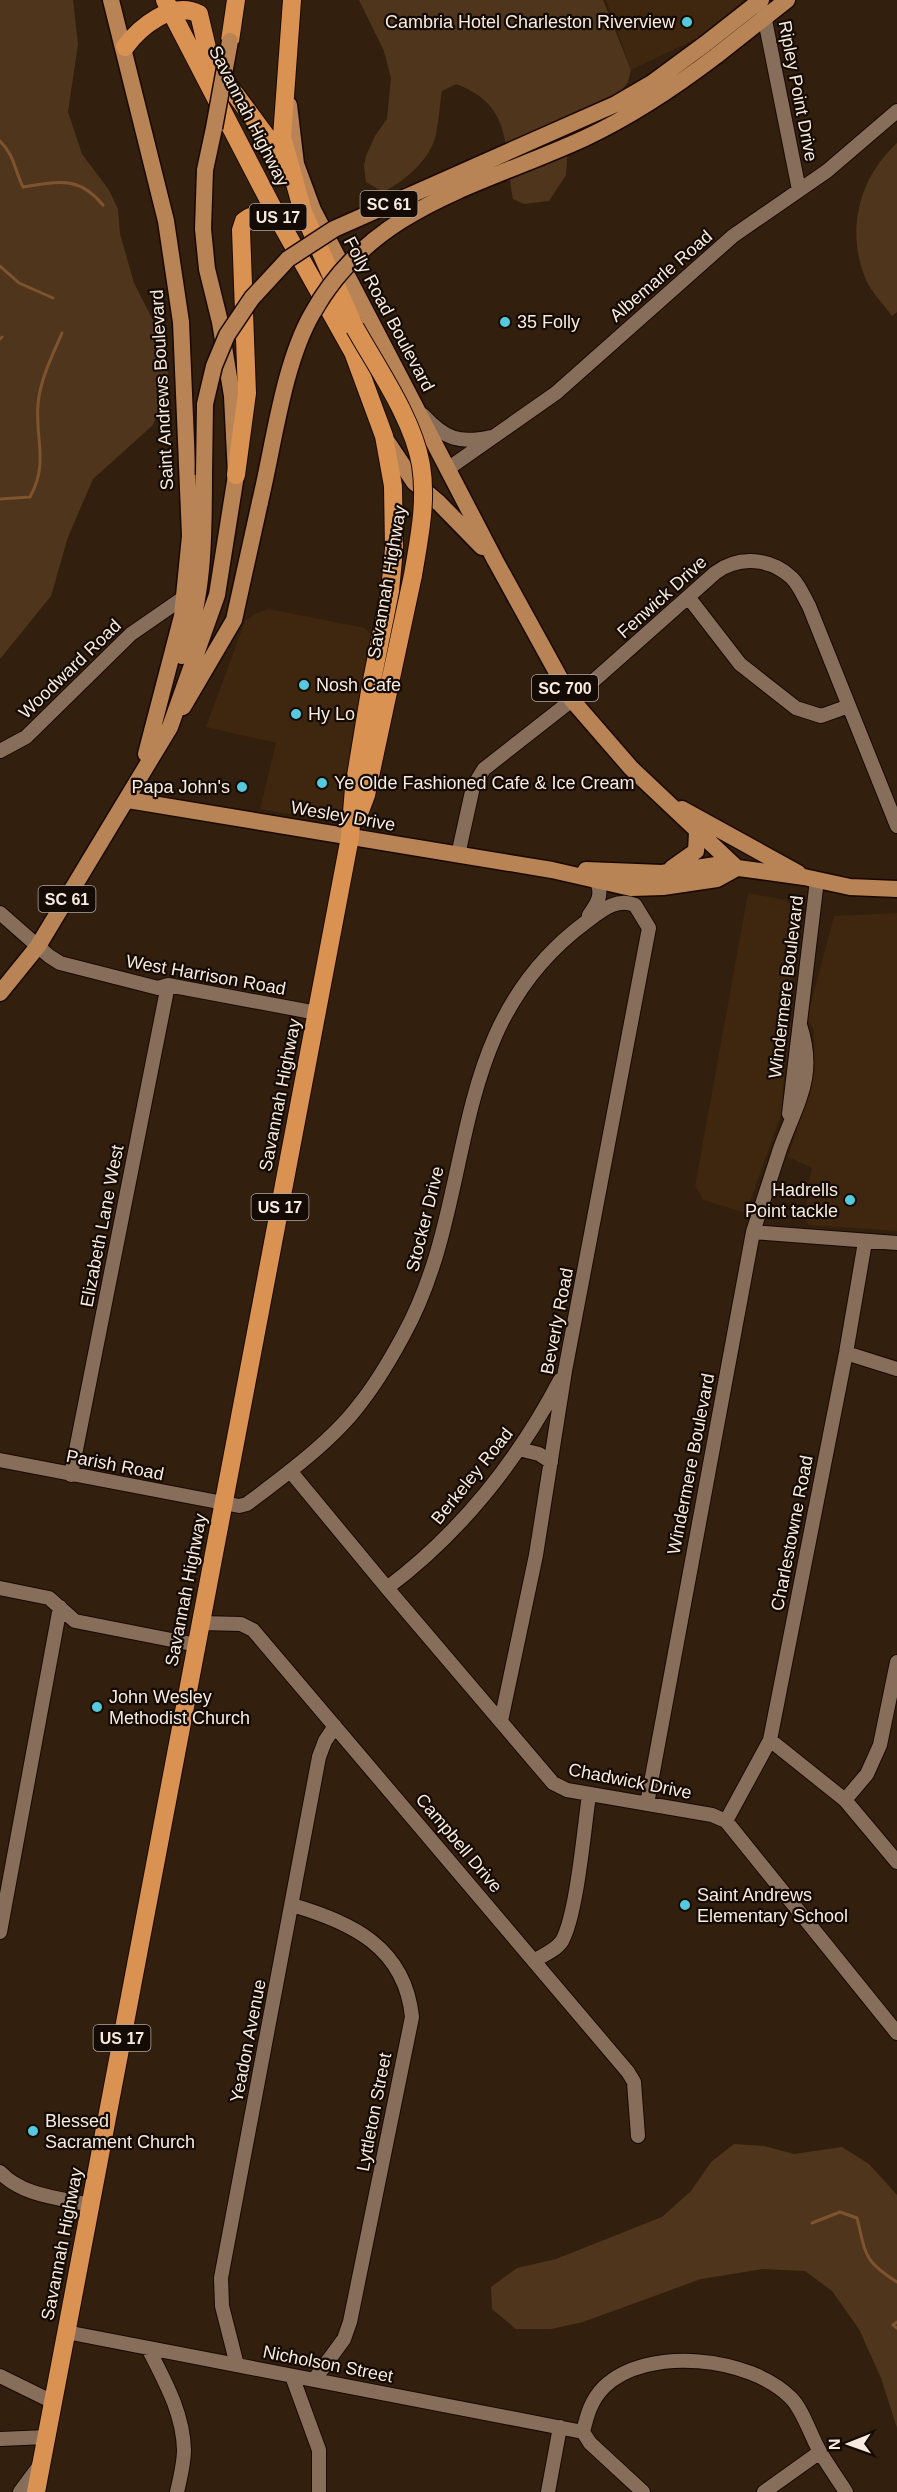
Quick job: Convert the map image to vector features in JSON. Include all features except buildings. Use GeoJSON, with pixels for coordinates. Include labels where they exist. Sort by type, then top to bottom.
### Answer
{"type":"FeatureCollection","features":[{"type":"Feature","properties":{"kind":"highway"},"geometry":{"type":"LineString","coordinates":[[230,41],[236,0]]}},
{"type":"Feature","properties":{"kind":"highway","name":"Savannah Highway"},"geometry":{"type":"LineString","coordinates":[[292,0],[282,137],[290,173],[303,212],[355,328],[406,421],[417,448],[423,503],[413,575],[366,795],[350,837]]}},
{"type":"Feature","properties":{"kind":"highway"},"geometry":{"type":"LineString","coordinates":[[125,47],[147,22],[168,6],[199,14],[208,52],[215,67],[247,112],[276,147],[290,173]]}},
{"type":"Feature","properties":{"kind":"highway","name":"Savannah Highway"},"geometry":{"type":"LineString","coordinates":[[36,2492],[350,837],[354,788],[390,591],[394,549],[393,486],[384,436],[353,352],[279,219],[168,6]]}},
{"type":"Feature","properties":{"kind":"highway"},"geometry":{"type":"LineString","coordinates":[[236,475],[247,393],[241,230],[244,221],[250,217],[279,219]]}},
{"type":"Feature","properties":{"kind":"main road","name":"Saint Andrews Boulevard"},"geometry":{"type":"LineString","coordinates":[[111,0],[125,47],[166,221],[182,322],[190,536],[182,615],[161,707],[139,778]]}},
{"type":"Feature","properties":{"kind":"main road","name":"SC 61"},"geometry":{"type":"LineString","coordinates":[[170,727],[199,684],[234,620],[292,362],[301,337],[337,274],[365,245],[415,211],[584,138],[636,112],[673,89],[760,0]]}},
{"type":"Feature","properties":{"kind":"main road","name":"SC 61"},"geometry":{"type":"LineString","coordinates":[[161,707],[183,654],[196,611],[203,558],[205,404],[213,366],[227,335],[252,298],[288,259],[334,229],[616,104],[765,18],[787,0]]}},
{"type":"Feature","properties":{"kind":"main road","name":"Saint Andrews Boulevard"},"geometry":{"type":"LineString","coordinates":[[0,993],[38,946],[170,727],[217,595],[236,475],[232,396],[220,322],[207,269],[203,229],[205,170],[230,41]]}},
{"type":"Feature","properties":{"kind":"main road","name":"Folly Road Boulevard"},"geometry":{"type":"LineString","coordinates":[[285,74],[296,164],[313,210],[495,560],[572,700],[631,768],[697,833],[738,868],[850,887],[897,889]]}},
{"type":"Feature","properties":{"kind":"main road","name":"Folly Road Boulevard"},"geometry":{"type":"LineString","coordinates":[[384,436],[407,472],[495,560]]}},
{"type":"Feature","properties":{"kind":"main road"},"geometry":{"type":"LineString","coordinates":[[407,472],[419,476],[433,476],[449,468]]}},
{"type":"Feature","properties":{"kind":"main road","name":"Folly Road Boulevard"},"geometry":{"type":"LineString","coordinates":[[661,796],[811,879]]}},
{"type":"Feature","properties":{"kind":"main road","name":"Wesley Drive"},"geometry":{"type":"LineString","coordinates":[[128,800],[552,870],[631,888],[663,887],[717,879],[738,868]]}},
{"type":"Feature","properties":{"kind":"main road"},"geometry":{"type":"LineString","coordinates":[[662,873],[680,864],[696,851],[697,833]]}},
{"type":"Feature","properties":{"kind":"main road","name":"Wesley Drive"},"geometry":{"type":"LineString","coordinates":[[552,870],[662,873],[716,865],[738,868]]}},
{"type":"Feature","properties":{"kind":"street","name":"Ripley Point Drive"},"geometry":{"type":"LineString","coordinates":[[760,0],[799,190]]}},
{"type":"Feature","properties":{"kind":"street","name":"Albemarle Road"},"geometry":{"type":"LineString","coordinates":[[449,468],[556,393],[744,227],[827,171],[897,111]]}},
{"type":"Feature","properties":{"kind":"street"},"geometry":{"type":"LineString","coordinates":[[418,410],[442,434],[457,439],[471,441],[499,435]]}},
{"type":"Feature","properties":{"kind":"street","name":"Fenwick Drive"},"geometry":{"type":"LineString","coordinates":[[458,855],[472,787],[484,769],[572,700],[724,566],[740,562],[771,563],[793,579],[809,606],[897,826]]}},
{"type":"Feature","properties":{"kind":"street","name":"Woodward Road"},"geometry":{"type":"LineString","coordinates":[[0,751],[26,737],[132,634],[183,598]]}},
{"type":"Feature","properties":{"kind":"street"},"geometry":{"type":"LineString","coordinates":[[689,598],[740,664],[796,708],[821,716],[849,706]]}},
{"type":"Feature","properties":{"kind":"street"},"geometry":{"type":"LineString","coordinates":[[163,611],[182,615]]}},
{"type":"Feature","properties":{"kind":"street","name":"Windermere Boulevard"},"geometry":{"type":"LineString","coordinates":[[786,1134],[795,1042],[800,1025],[811,879]]}},
{"type":"Feature","properties":{"kind":"street","name":"Stocker Drive"},"geometry":{"type":"LineString","coordinates":[[584,924],[598,902],[600,888],[597,882]]}},
{"type":"Feature","properties":{"kind":"street","name":"Stocker Drive"},"geometry":{"type":"LineString","coordinates":[[224,1505],[247,1504],[291,1472],[358,1408],[404,1335],[427,1287],[441,1242],[469,1108],[496,1032],[518,992],[584,924],[604,909],[619,902],[628,902],[635,905],[649,928]]}},
{"type":"Feature","properties":{"kind":"street","name":"West Harrison Road"},"geometry":{"type":"LineString","coordinates":[[0,913],[60,963],[158,988],[168,985],[317,1013]]}},
{"type":"Feature","properties":{"kind":"street","name":"Beverly Road"},"geometry":{"type":"LineString","coordinates":[[501,1721],[536,1555],[565,1371],[649,928]]}},
{"type":"Feature","properties":{"kind":"street","name":"Elizabeth Lane West"},"geometry":{"type":"LineString","coordinates":[[71,1475],[168,985]]}},
{"type":"Feature","properties":{"kind":"street","name":"Windermere Boulevard"},"geometry":{"type":"LineString","coordinates":[[646,1804],[753,1232],[806,1080],[805,1041],[800,1025]]}},
{"type":"Feature","properties":{"kind":"street"},"geometry":{"type":"LineString","coordinates":[[753,1232],[897,1243]]}},
{"type":"Feature","properties":{"kind":"street","name":"Charlestowne Road"},"geometry":{"type":"LineString","coordinates":[[726,1821],[770,1740],[846,1353],[865,1242]]}},
{"type":"Feature","properties":{"kind":"street"},"geometry":{"type":"LineString","coordinates":[[846,1353],[897,1369]]}},
{"type":"Feature","properties":{"kind":"street","name":"Berkeley Road"},"geometry":{"type":"LineString","coordinates":[[387,1588],[414,1568],[457,1526],[519,1449],[541,1416],[565,1371]]}},
{"type":"Feature","properties":{"kind":"street"},"geometry":{"type":"LineString","coordinates":[[519,1449],[539,1454],[551,1462]]}},
{"type":"Feature","properties":{"kind":"street","name":"Parish Road"},"geometry":{"type":"LineString","coordinates":[[0,1460],[224,1505]]}},
{"type":"Feature","properties":{"kind":"street","name":"Chadwick Drive"},"geometry":{"type":"LineString","coordinates":[[291,1472],[387,1588],[554,1782],[567,1790],[589,1795],[712,1815],[726,1821]]}},
{"type":"Feature","properties":{"kind":"street"},"geometry":{"type":"LineString","coordinates":[[0,1588],[49,1598],[75,1621],[197,1645]]}},
{"type":"Feature","properties":{"kind":"street"},"geometry":{"type":"LineString","coordinates":[[0,1932],[60,1607]]}},
{"type":"Feature","properties":{"kind":"street","name":"Campbell Drive"},"geometry":{"type":"LineString","coordinates":[[201,1623],[241,1624],[253,1630],[535,1960],[634,2082],[638,2136]]}},
{"type":"Feature","properties":{"kind":"street"},"geometry":{"type":"LineString","coordinates":[[845,1800],[867,1773],[880,1745],[897,1662]]}},
{"type":"Feature","properties":{"kind":"street","name":"Yeadon Avenue"},"geometry":{"type":"LineString","coordinates":[[237,2365],[222,2306],[221,2278],[319,1757],[325,1741],[335,1726]]}},
{"type":"Feature","properties":{"kind":"street"},"geometry":{"type":"LineString","coordinates":[[770,1740],[845,1800],[897,1862]]}},
{"type":"Feature","properties":{"kind":"street"},"geometry":{"type":"LineString","coordinates":[[535,1960],[556,1947],[564,1935],[571,1911],[589,1795]]}},
{"type":"Feature","properties":{"kind":"street"},"geometry":{"type":"LineString","coordinates":[[726,1821],[897,2033]]}},
{"type":"Feature","properties":{"kind":"street","name":"Lyttleton Street"},"geometry":{"type":"LineString","coordinates":[[292,1905],[344,1922],[364,1933],[385,1952],[406,1987],[412,2017],[350,2322],[344,2339],[314,2380]]}},
{"type":"Feature","properties":{"kind":"street"},"geometry":{"type":"LineString","coordinates":[[0,2172],[7,2180],[30,2192],[91,2205]]}},
{"type":"Feature","properties":{"kind":"street","name":"Nicholson Street"},"geometry":{"type":"LineString","coordinates":[[66,2332],[583,2432]]}},
{"type":"Feature","properties":{"kind":"street"},"geometry":{"type":"LineString","coordinates":[[148,2348],[176,2406],[181,2428],[184,2451],[177,2492]]}},
{"type":"Feature","properties":{"kind":"street"},"geometry":{"type":"LineString","coordinates":[[643,2492],[590,2443],[583,2432],[589,2408],[604,2387],[628,2372],[652,2365],[692,2362],[729,2365],[760,2377],[792,2398],[820,2452],[846,2492]]}},
{"type":"Feature","properties":{"kind":"street"},"geometry":{"type":"LineString","coordinates":[[0,2376],[53,2402]]}},
{"type":"Feature","properties":{"kind":"street"},"geometry":{"type":"LineString","coordinates":[[292,2376],[320,2450],[319,2492]]}},
{"type":"Feature","properties":{"kind":"street"},"geometry":{"type":"LineString","coordinates":[[548,2492],[560,2427]]}},
{"type":"Feature","properties":{"kind":"street"},"geometry":{"type":"LineString","coordinates":[[0,2439],[47,2437]]}},
{"type":"Feature","properties":{"kind":"street"},"geometry":{"type":"LineString","coordinates":[[764,2492],[820,2452]]}},
{"type":"Feature","properties":{"kind":"street"},"geometry":{"type":"LineString","coordinates":[[20,2492],[42,2463]]}},
{"type":"Feature","properties":{"kind":"shaded area"},"geometry":{"type":"Polygon","coordinates":[[[0,0],[73,0],[78,44],[68,112],[82,154],[109,190],[118,209],[120,234],[134,283],[159,332],[170,383],[153,425],[93,479],[68,537],[51,596],[0,659],[0,0]]]}},
{"type":"Feature","properties":{"kind":"shaded area"},"geometry":{"type":"Polygon","coordinates":[[[359,0],[603,0],[631,70],[628,82],[611,103],[576,128],[568,146],[566,175],[549,201],[524,204],[513,199],[506,146],[497,117],[488,104],[475,93],[456,84],[442,91],[435,138],[427,155],[399,183],[383,192],[366,182],[364,166],[375,136],[387,119],[391,78],[384,51],[359,0]]]}},
{"type":"Feature","properties":{"kind":"shaded area"},"geometry":{"type":"Polygon","coordinates":[[[606,0],[744,0],[702,36],[631,70],[606,0]]]}},
{"type":"Feature","properties":{"kind":"shaded area"},"geometry":{"type":"Polygon","coordinates":[[[897,143],[897,312],[892,316],[867,282],[860,263],[857,226],[859,208],[873,173],[897,143]]]}},
{"type":"Feature","properties":{"kind":"shaded area"},"geometry":{"type":"Polygon","coordinates":[[[269,609],[365,628],[373,637],[343,810],[331,822],[260,809],[276,743],[206,727],[245,621],[254,614],[269,609]]]}},
{"type":"Feature","properties":{"kind":"shaded area"},"geometry":{"type":"Polygon","coordinates":[[[748,893],[786,900],[794,909],[796,924],[781,1115],[746,1213],[703,1200],[695,1186],[748,893]]]}},
{"type":"Feature","properties":{"kind":"shaded area"},"geometry":{"type":"Polygon","coordinates":[[[897,913],[897,1231],[808,1225],[806,1220],[808,1185],[812,1168],[788,1157],[810,1089],[814,1068],[814,1031],[807,1018],[834,916],[897,913]]]}},
{"type":"Feature","properties":{"kind":"shaded area"},"geometry":{"type":"Polygon","coordinates":[[[734,2144],[764,2146],[794,2154],[842,2147],[869,2164],[897,2195],[897,2428],[881,2378],[859,2329],[832,2291],[805,2271],[763,2269],[701,2279],[583,2322],[551,2329],[516,2329],[492,2309],[491,2287],[517,2268],[556,2259],[662,2217],[691,2191],[711,2162],[734,2144]]]}},
{"type":"Feature","properties":{"kind":"waterway"},"geometry":{"type":"LineString","coordinates":[[0,141],[11,157],[23,187],[58,183],[76,185],[94,195],[103,205]]}},
{"type":"Feature","properties":{"kind":"waterway"},"geometry":{"type":"LineString","coordinates":[[0,266],[19,283],[53,298]]}},
{"type":"Feature","properties":{"kind":"waterway"},"geometry":{"type":"LineString","coordinates":[[0,499],[30,497],[36,485],[40,462],[39,395],[47,368],[62,333]]}},
{"type":"Feature","properties":{"kind":"waterway"},"geometry":{"type":"LineString","coordinates":[[812,2223],[840,2212],[857,2218],[868,2256],[878,2268],[897,2282]]}},
{"type":"Feature","properties":{"kind":"waterway"},"geometry":{"type":"LineString","coordinates":[[897,2322],[893,2325],[897,2328]]}},
{"type":"Feature","properties":{"kind":"place","name":"Cambria Hotel Charleston Riverview"},"geometry":{"type":"Point","coordinates":[687,22]}},
{"type":"Feature","properties":{"kind":"place","name":"35 Folly"},"geometry":{"type":"Point","coordinates":[505,322]}},
{"type":"Feature","properties":{"kind":"place","name":"Nosh Cafe"},"geometry":{"type":"Point","coordinates":[304,685]}},
{"type":"Feature","properties":{"kind":"place","name":"Hy Lo"},"geometry":{"type":"Point","coordinates":[296,714]}},
{"type":"Feature","properties":{"kind":"place","name":"Ye Olde Fashioned Cafe & Ice Cream"},"geometry":{"type":"Point","coordinates":[322,783]}},
{"type":"Feature","properties":{"kind":"place","name":"Papa John's"},"geometry":{"type":"Point","coordinates":[242,787]}},
{"type":"Feature","properties":{"kind":"place","name":"Hadrells Point tackle"},"geometry":{"type":"Point","coordinates":[850,1200]}},
{"type":"Feature","properties":{"kind":"place","name":"John Wesley Methodist Church"},"geometry":{"type":"Point","coordinates":[97,1707]}},
{"type":"Feature","properties":{"kind":"place","name":"Saint Andrews Elementary School"},"geometry":{"type":"Point","coordinates":[685,1905]}},
{"type":"Feature","properties":{"kind":"place","name":"Blessed Sacrament Church"},"geometry":{"type":"Point","coordinates":[33,2131]}}]}
